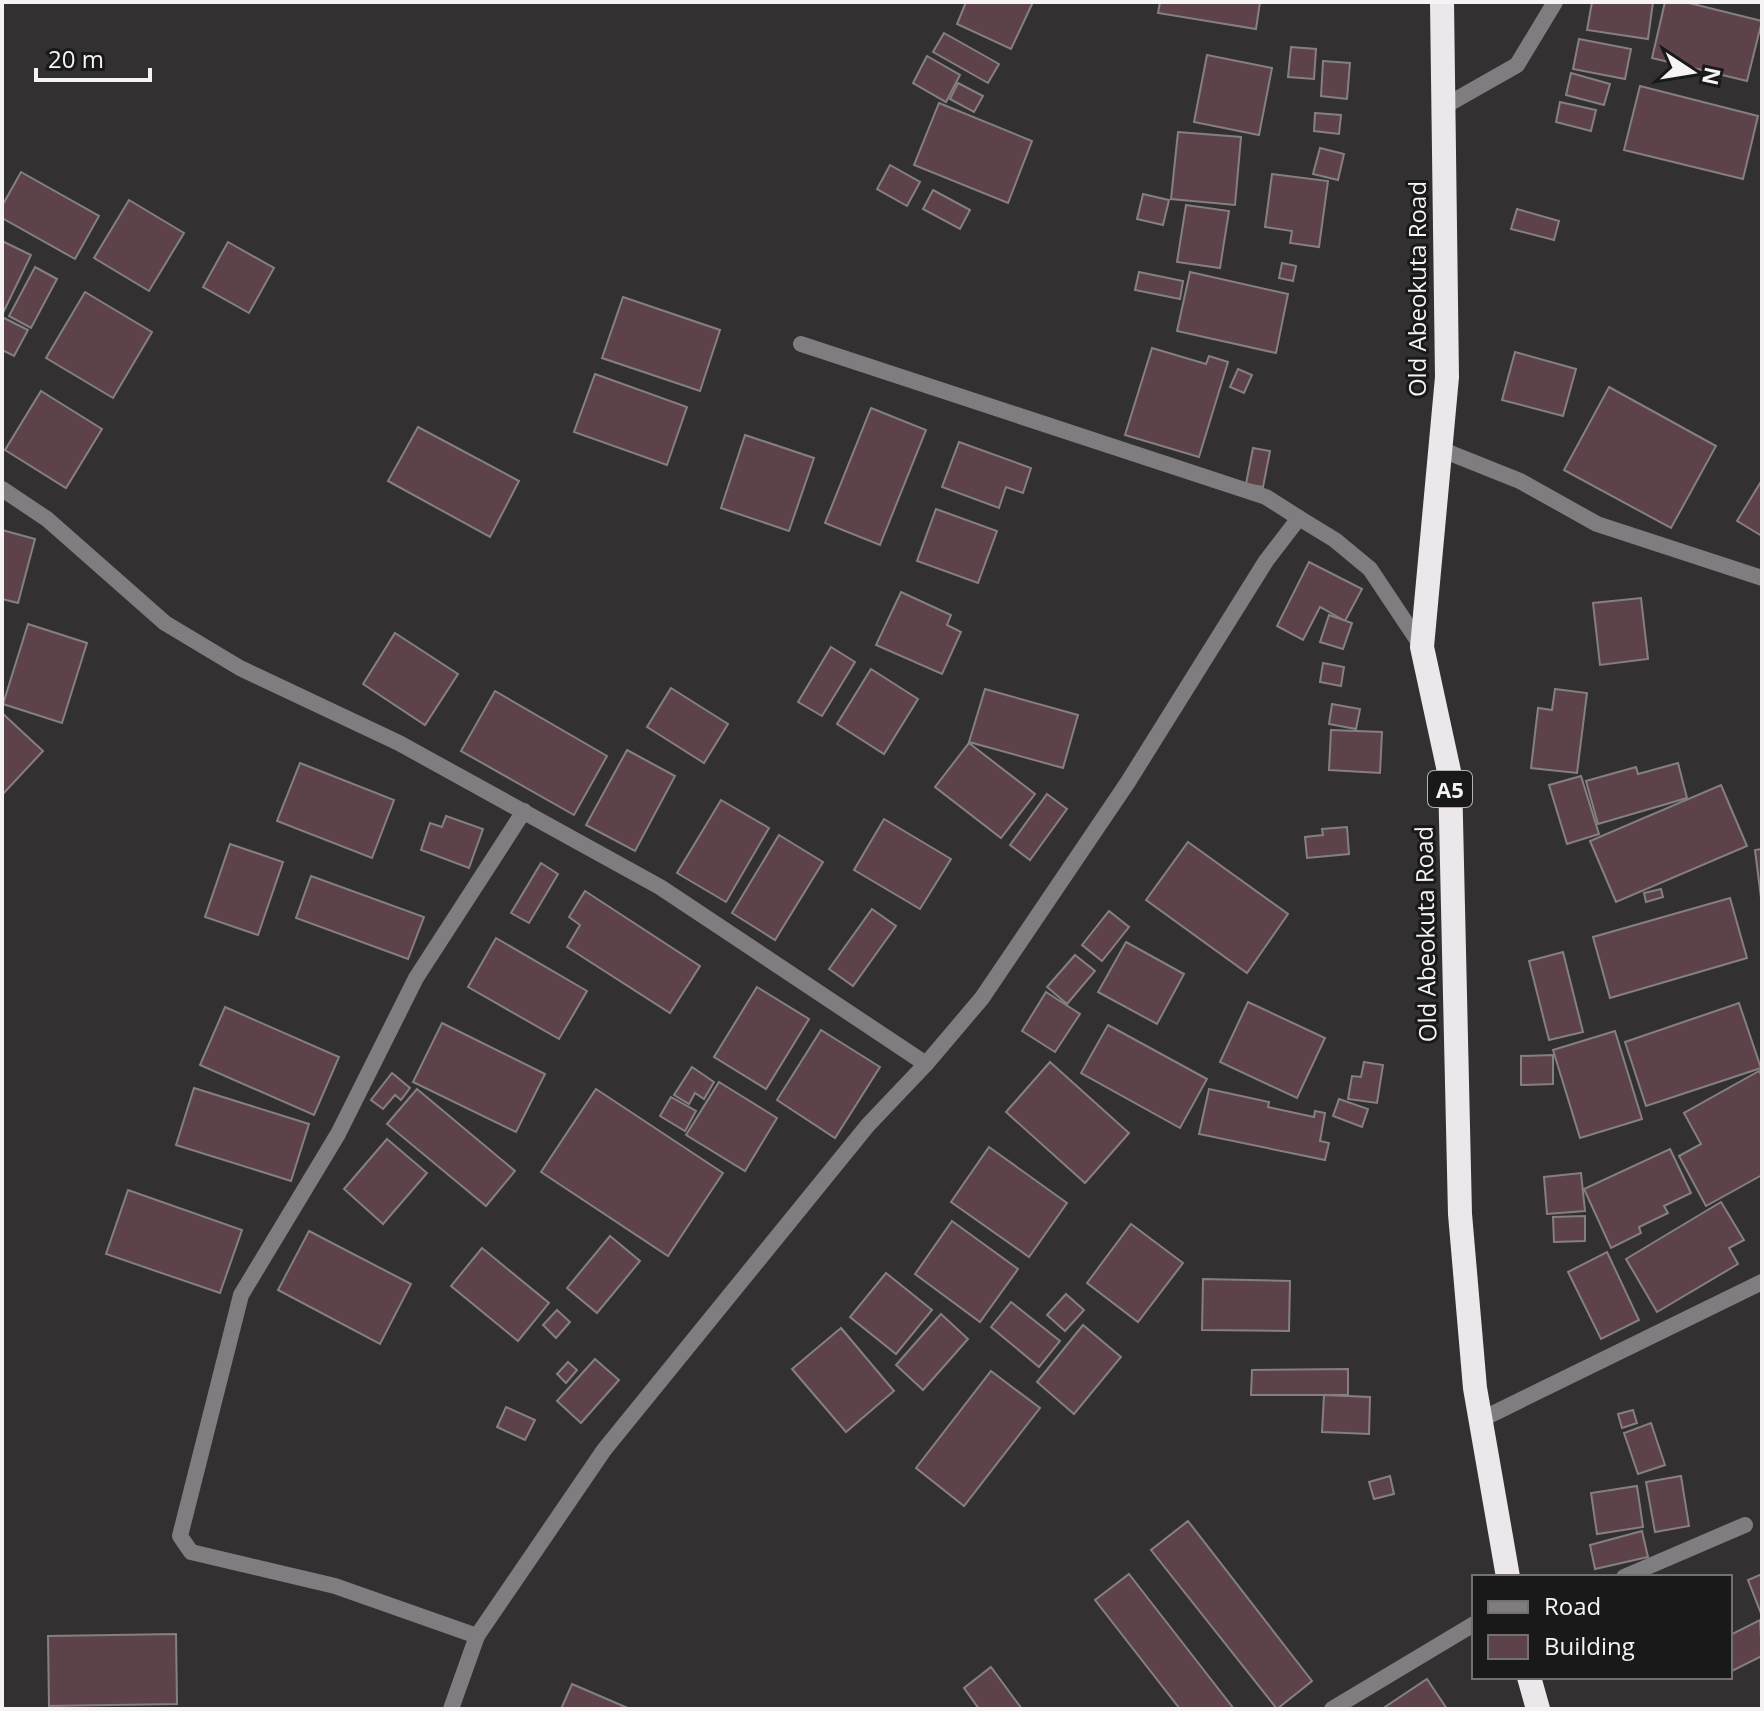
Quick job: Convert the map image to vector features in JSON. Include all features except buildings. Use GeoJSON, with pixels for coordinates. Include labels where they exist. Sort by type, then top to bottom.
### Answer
{"type":"FeatureCollection","features":[{"type":"Feature","properties":{"kind":"highway","name":"Old Abeokuta Road"},"geometry":{"type":"LineString","coordinates":[[1442,2],[1447,377],[1422,647],[1450,776],[1460,1214],[1480,1420],[1508,1575]]}},
{"type":"Feature","properties":{"kind":"highway"},"geometry":{"type":"LineString","coordinates":[[1530,1679],[1538,1709]]}},
{"type":"Feature","properties":{"kind":"street"},"geometry":{"type":"LineString","coordinates":[[1443,107],[1517,65],[1555,2]]}},
{"type":"Feature","properties":{"kind":"street"},"geometry":{"type":"LineString","coordinates":[[801,344],[1266,497],[1335,540],[1370,569],[1422,647]]}},
{"type":"Feature","properties":{"kind":"street"},"geometry":{"type":"LineString","coordinates":[[1440,449],[1520,481],[1597,524],[1762,578]]}},
{"type":"Feature","properties":{"kind":"street"},"geometry":{"type":"LineString","coordinates":[[2,489],[47,519],[165,623],[240,668],[399,743],[660,887],[926,1064]]}},
{"type":"Feature","properties":{"kind":"street"},"geometry":{"type":"LineString","coordinates":[[451,1709],[477,1636],[604,1450],[868,1125],[926,1064],[982,998],[1128,782],[1266,561],[1299,518]]}},
{"type":"Feature","properties":{"kind":"street"},"geometry":{"type":"LineString","coordinates":[[477,1636],[335,1586],[191,1552],[180,1536],[241,1295],[338,1134],[416,978],[524,811]]}},
{"type":"Feature","properties":{"kind":"street"},"geometry":{"type":"LineString","coordinates":[[1480,1420],[1762,1282]]}},
{"type":"Feature","properties":{"kind":"street"},"geometry":{"type":"LineString","coordinates":[[1629,1575],[1745,1525]]}},
{"type":"Feature","properties":{"kind":"street"},"geometry":{"type":"LineString","coordinates":[[1332,1709],[1472,1625]]}}]}
